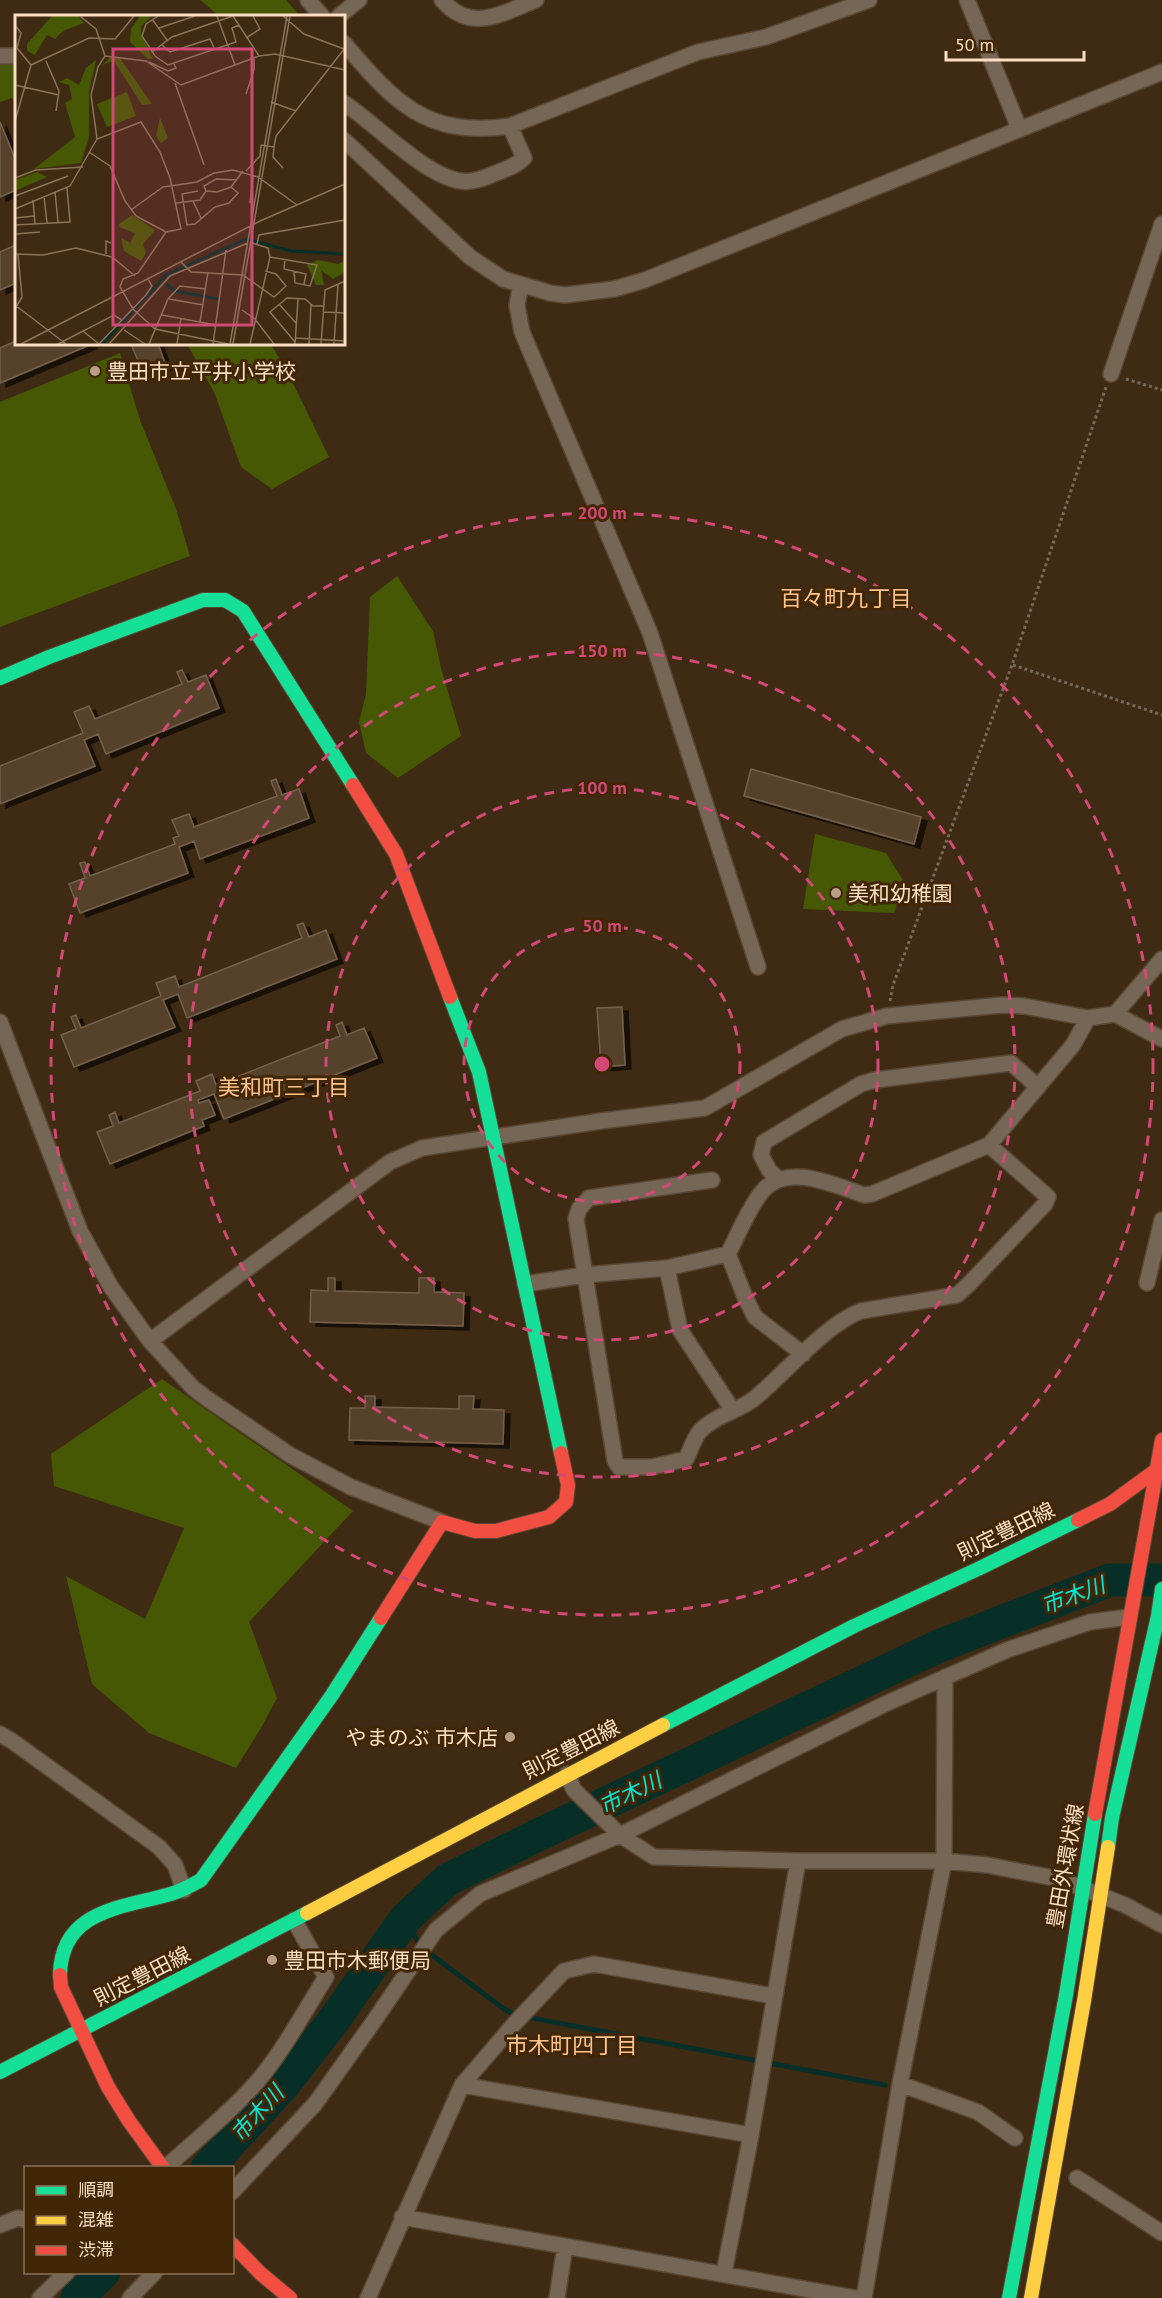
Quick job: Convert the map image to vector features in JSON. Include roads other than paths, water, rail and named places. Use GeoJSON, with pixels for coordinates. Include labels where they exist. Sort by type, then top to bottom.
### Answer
{"type":"FeatureCollection","features":[{"type":"Feature","properties":{"kind":"street"},"geometry":{"type":"LineString","coordinates":[[308,0],[321,15]]}},
{"type":"Feature","properties":{"kind":"street"},"geometry":{"type":"LineString","coordinates":[[340,15],[359,0]]}},
{"type":"Feature","properties":{"kind":"street"},"geometry":{"type":"LineString","coordinates":[[442,0],[454,13],[470,19],[492,17],[536,0]]}},
{"type":"Feature","properties":{"kind":"street"},"geometry":{"type":"LineString","coordinates":[[345,44],[400,103],[420,117],[463,128],[484,129],[510,126],[698,52],[766,37],[853,3],[869,0]]}},
{"type":"Feature","properties":{"kind":"street"},"geometry":{"type":"LineString","coordinates":[[967,0],[1019,128]]}},
{"type":"Feature","properties":{"kind":"street"},"geometry":{"type":"LineString","coordinates":[[345,141],[470,257],[503,279],[550,293],[566,295],[614,289],[645,280],[1162,72]]}},
{"type":"Feature","properties":{"kind":"street"},"geometry":{"type":"LineString","coordinates":[[345,104],[439,176],[462,182],[481,180],[518,164],[524,158],[510,126]]}},
{"type":"Feature","properties":{"kind":"street"},"geometry":{"type":"LineString","coordinates":[[1111,374],[1162,224]]}},
{"type":"Feature","properties":{"kind":"street"},"geometry":{"type":"LineString","coordinates":[[521,284],[518,305],[522,332],[650,633],[758,967]]}},
{"type":"Feature","properties":{"kind":"street"},"geometry":{"type":"LineString","coordinates":[[0,678],[49,657],[203,600],[223,599],[243,611],[396,854],[479,1072],[568,1485],[566,1502],[549,1517],[496,1531],[475,1531],[442,1522],[351,1487],[290,1455],[193,1388],[150,1341],[111,1287],[80,1231],[0,1022]]}},
{"type":"Feature","properties":{"kind":"street"},"geometry":{"type":"LineString","coordinates":[[1115,1014],[1162,959]]}},
{"type":"Feature","properties":{"kind":"street"},"geometry":{"type":"LineString","coordinates":[[150,1341],[390,1162],[422,1148],[494,1136],[705,1108],[842,1029],[887,1017],[1012,1005],[1088,1018],[1115,1014],[1162,1039]]}},
{"type":"Feature","properties":{"kind":"street"},"geometry":{"type":"LineString","coordinates":[[525,1284],[585,1275],[667,1268],[728,1254],[761,1192],[779,1180],[792,1176],[804,1177],[864,1195],[872,1194],[989,1145],[1073,1045],[1088,1018]]}},
{"type":"Feature","properties":{"kind":"street"},"geometry":{"type":"LineString","coordinates":[[779,1180],[769,1170],[761,1155],[764,1142],[861,1084],[875,1080],[1011,1063],[1038,1087]]}},
{"type":"Feature","properties":{"kind":"street"},"geometry":{"type":"LineString","coordinates":[[712,1180],[589,1198],[579,1209],[576,1219],[615,1461],[619,1467],[652,1467],[686,1460],[700,1431],[732,1409],[754,1399],[849,1316],[957,1295],[1045,1204],[1048,1197],[989,1145]]}},
{"type":"Feature","properties":{"kind":"street"},"geometry":{"type":"LineString","coordinates":[[1146,1283],[1162,1220]]}},
{"type":"Feature","properties":{"kind":"street"},"geometry":{"type":"LineString","coordinates":[[728,1254],[755,1317],[803,1354]]}},
{"type":"Feature","properties":{"kind":"street"},"geometry":{"type":"LineString","coordinates":[[667,1268],[681,1329],[732,1409]]}},
{"type":"Feature","properties":{"kind":"street","name":"豊田外環状線"},"geometry":{"type":"LineString","coordinates":[[1009,2298],[1066,1995],[1082,1887],[1159,1467],[1162,1440]]}},
{"type":"Feature","properties":{"kind":"street","name":"則定豊田線"},"geometry":{"type":"LineString","coordinates":[[0,2072],[854,1626],[978,1569],[1110,1504],[1159,1467]]}},
{"type":"Feature","properties":{"kind":"street"},"geometry":{"type":"LineString","coordinates":[[163,2166],[129,2121],[108,2087],[80,2031],[59,1979],[61,1961],[72,1934],[83,1921],[97,1912],[184,1890],[201,1880],[332,1695],[442,1522]]}},
{"type":"Feature","properties":{"kind":"street","name":"豊田外環状線"},"geometry":{"type":"LineString","coordinates":[[1032,2298],[1101,1895],[1112,1818],[1160,1605]]}},
{"type":"Feature","properties":{"kind":"street"},"geometry":{"type":"LineString","coordinates":[[234,2190],[315,2104],[436,1930],[480,1894],[620,1835],[885,1704],[1007,1650],[1090,1622],[1132,1611]]}},
{"type":"Feature","properties":{"kind":"street"},"geometry":{"type":"LineString","coordinates":[[864,2298],[900,2084],[944,1861],[945,1677]]}},
{"type":"Feature","properties":{"kind":"street"},"geometry":{"type":"LineString","coordinates":[[0,1734],[159,1847],[175,1865],[184,1890]]}},
{"type":"Feature","properties":{"kind":"street"},"geometry":{"type":"LineString","coordinates":[[567,1774],[574,1790],[620,1835],[654,1857],[798,1862],[944,1861],[998,1867],[1059,1879],[1082,1887],[1125,1905],[1162,1925]]}},
{"type":"Feature","properties":{"kind":"street"},"geometry":{"type":"LineString","coordinates":[[724,2274],[751,2135],[773,1996],[798,1862]]}},
{"type":"Feature","properties":{"kind":"street"},"geometry":{"type":"LineString","coordinates":[[166,2166],[257,2082],[280,2051],[326,1977],[294,1920]]}},
{"type":"Feature","properties":{"kind":"street"},"geometry":{"type":"LineString","coordinates":[[368,2298],[462,2085],[564,1971],[594,1964],[773,1996]]}},
{"type":"Feature","properties":{"kind":"street"},"geometry":{"type":"LineString","coordinates":[[900,2084],[978,2112],[1015,2138]]}},
{"type":"Feature","properties":{"kind":"street"},"geometry":{"type":"LineString","coordinates":[[462,2085],[751,2135]]}},
{"type":"Feature","properties":{"kind":"street"},"geometry":{"type":"LineString","coordinates":[[1077,2178],[1162,2233]]}},
{"type":"Feature","properties":{"kind":"street"},"geometry":{"type":"LineString","coordinates":[[402,2217],[855,2298]]}},
{"type":"Feature","properties":{"kind":"street"},"geometry":{"type":"LineString","coordinates":[[0,2225],[18,2218],[24,2220]]}},
{"type":"Feature","properties":{"kind":"street"},"geometry":{"type":"LineString","coordinates":[[234,2246],[260,2274],[290,2298]]}},
{"type":"Feature","properties":{"kind":"street"},"geometry":{"type":"LineString","coordinates":[[557,2298],[565,2246]]}},
{"type":"Feature","properties":{"kind":"street"},"geometry":{"type":"LineString","coordinates":[[40,2298],[65,2274]]}},
{"type":"Feature","properties":{"kind":"street"},"geometry":{"type":"LineString","coordinates":[[130,2298],[153,2274]]}},
{"type":"Feature","properties":{"kind":"waterway","name":"市木川"},"geometry":{"type":"LineString","coordinates":[[209,2166],[286,2082],[331,2024],[405,1919],[447,1880],[939,1646],[1110,1580],[1162,1580]]}},
{"type":"Feature","properties":{"kind":"waterway"},"geometry":{"type":"LineString","coordinates":[[405,1919],[421,1947],[504,2009],[516,2015],[885,2085]]}},
{"type":"Feature","properties":{"kind":"waterway","name":"市木川"},"geometry":{"type":"LineString","coordinates":[[77,2298],[102,2274]]}},
{"type":"Feature","properties":{"kind":"place","name":"豊田市立平井小学校"},"geometry":{"type":"Point","coordinates":[95,371]}},
{"type":"Feature","properties":{"kind":"place","name":"美和幼稚園"},"geometry":{"type":"Point","coordinates":[836,893]}},
{"type":"Feature","properties":{"kind":"place","name":"やまのぶ 市木店"},"geometry":{"type":"Point","coordinates":[510,1737]}},
{"type":"Feature","properties":{"kind":"place","name":"豊田市木郵便局"},"geometry":{"type":"Point","coordinates":[272,1960]}},
{"type":"Feature","properties":{"kind":"district","name":"百々町九丁目"},"geometry":{"type":"Point","coordinates":[846,598]}},
{"type":"Feature","properties":{"kind":"district","name":"美和町三丁目"},"geometry":{"type":"Point","coordinates":[284,1087]}},
{"type":"Feature","properties":{"kind":"district","name":"市木町四丁目"},"geometry":{"type":"Point","coordinates":[572,2045]}}]}
